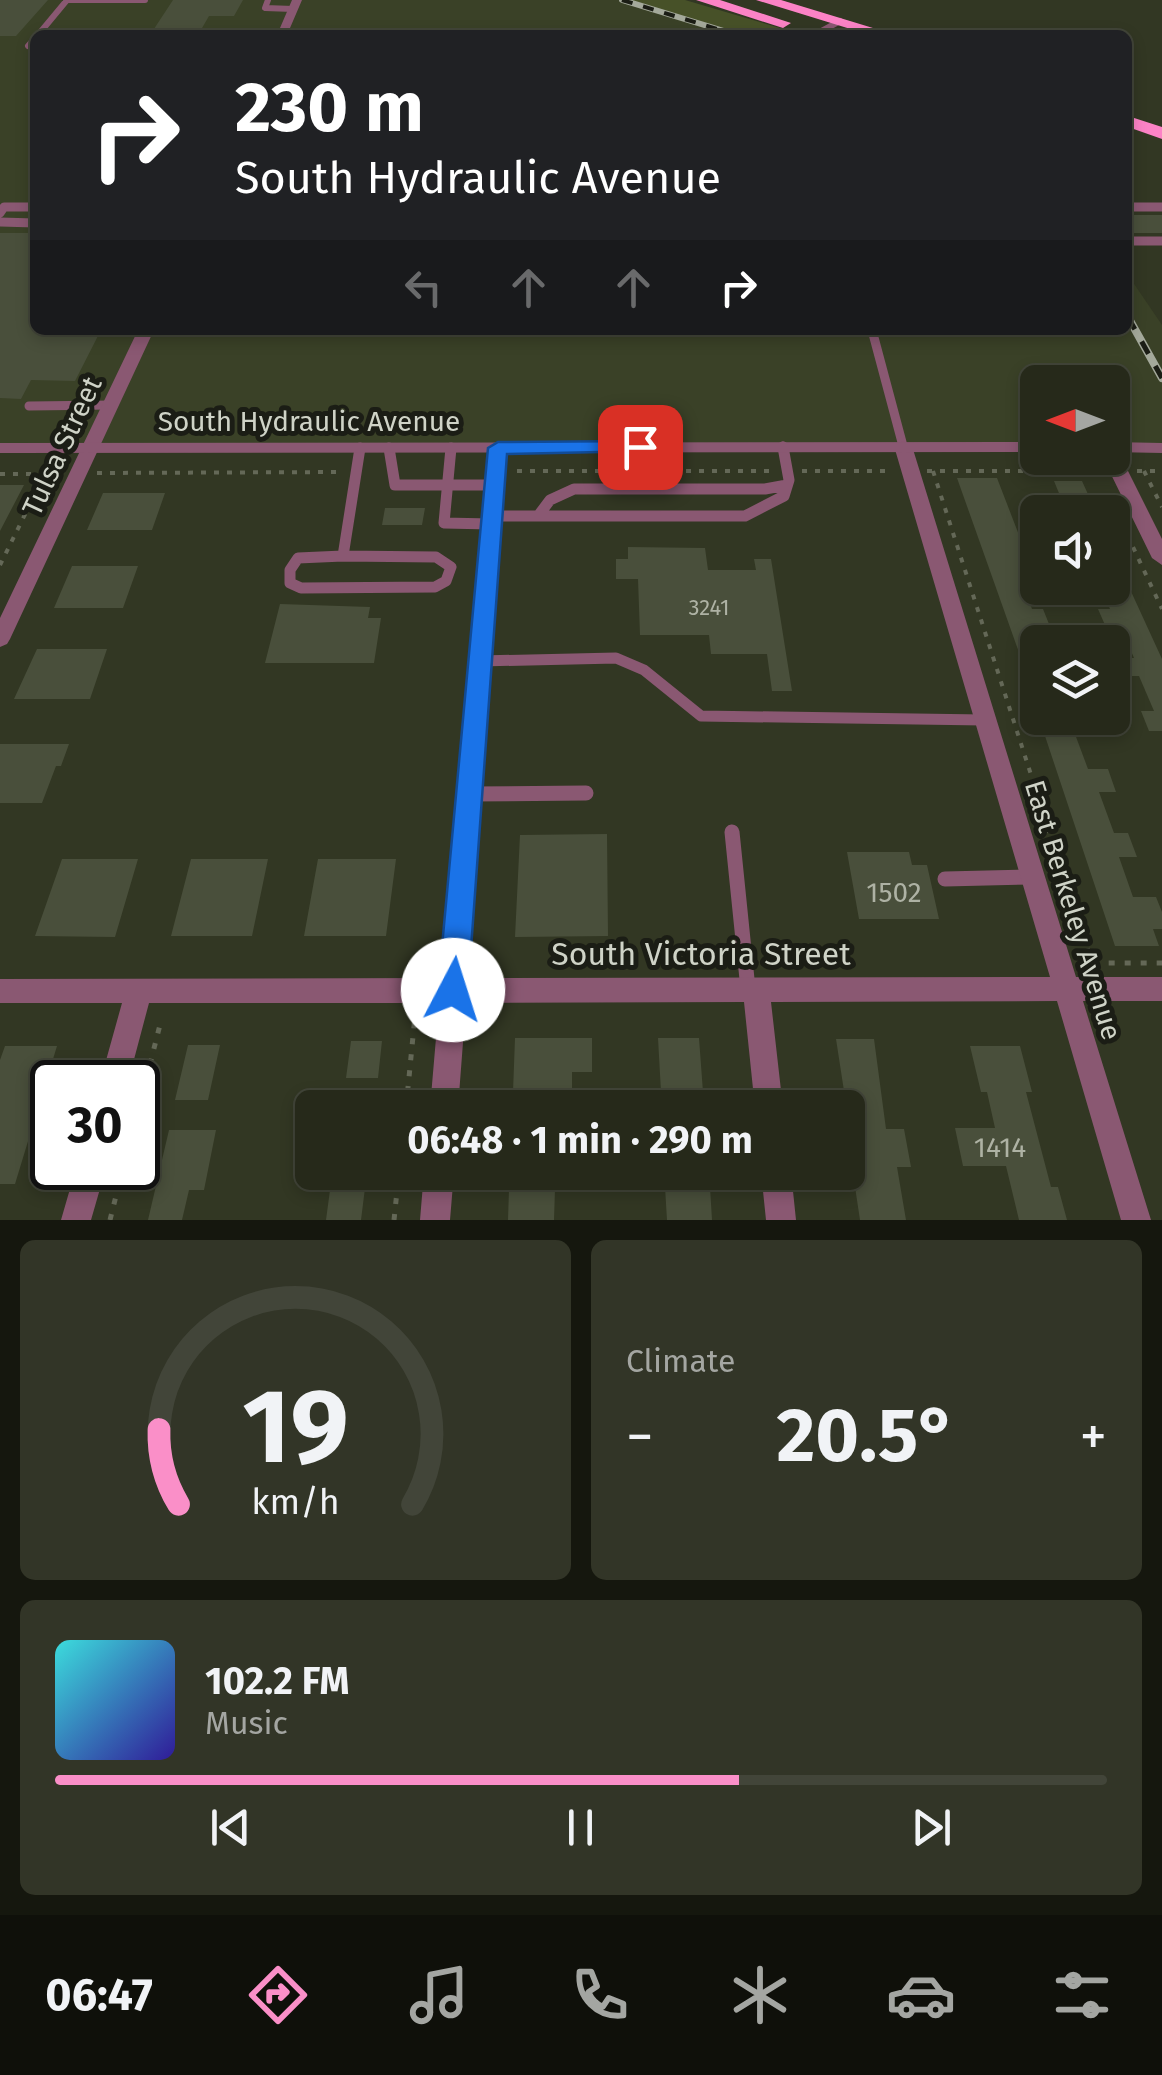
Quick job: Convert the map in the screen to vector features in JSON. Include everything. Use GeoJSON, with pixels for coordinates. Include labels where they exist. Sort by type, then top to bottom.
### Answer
{"type":"FeatureCollection","features":[{"type":"Feature","properties":{"kind":"highway"},"geometry":{"type":"LineString","coordinates":[[704,0],[808,30]]}},
{"type":"Feature","properties":{"kind":"highway"},"geometry":{"type":"LineString","coordinates":[[764,0],[870,30]]}},
{"type":"Feature","properties":{"kind":"highway"},"geometry":{"type":"LineString","coordinates":[[1132,122],[1162,132]]}},
{"type":"Feature","properties":{"kind":"street"},"geometry":{"type":"LineString","coordinates":[[284,30],[295,4]]}},
{"type":"Feature","properties":{"kind":"street","name":"Tulsa Street"},"geometry":{"type":"LineString","coordinates":[[0,639],[144,335]]}},
{"type":"Feature","properties":{"kind":"street","name":"South Hydraulic Avenue"},"geometry":{"type":"LineString","coordinates":[[0,448],[451,448],[496,468],[783,446],[1020,447]]}},
{"type":"Feature","properties":{"kind":"street","name":"East Berkeley Avenue"},"geometry":{"type":"LineString","coordinates":[[903,446],[922,471],[984,720],[1136,1220]]}},
{"type":"Feature","properties":{"kind":"street"},"geometry":{"type":"LineString","coordinates":[[1130,447],[1162,448]]}},
{"type":"Feature","properties":{"kind":"street"},"geometry":{"type":"LineString","coordinates":[[445,1090],[496,468]]}},
{"type":"Feature","properties":{"kind":"street"},"geometry":{"type":"LineString","coordinates":[[1121,475],[1162,558]]}},
{"type":"Feature","properties":{"kind":"street"},"geometry":{"type":"LineString","coordinates":[[752,989],[766,1090]]}},
{"type":"Feature","properties":{"kind":"street","name":"South Victoria Street"},"geometry":{"type":"LineString","coordinates":[[0,991],[1162,989]]}},
{"type":"Feature","properties":{"kind":"street"},"geometry":{"type":"LineString","coordinates":[[120,1060],[139,990]]}},
{"type":"Feature","properties":{"kind":"street"},"geometry":{"type":"LineString","coordinates":[[76,1220],[85,1190]]}},
{"type":"Feature","properties":{"kind":"street"},"geometry":{"type":"LineString","coordinates":[[435,1220],[438,1190]]}},
{"type":"Feature","properties":{"kind":"street"},"geometry":{"type":"LineString","coordinates":[[778,1190],[781,1220]]}},
{"type":"Feature","properties":{"kind":"lane"},"geometry":{"type":"LineString","coordinates":[[41,30],[66,0],[145,0]]}},
{"type":"Feature","properties":{"kind":"lane"},"geometry":{"type":"LineString","coordinates":[[268,0],[265,8],[295,4]]}},
{"type":"Feature","properties":{"kind":"lane"},"geometry":{"type":"LineString","coordinates":[[828,30],[840,22]]}},
{"type":"Feature","properties":{"kind":"lane"},"geometry":{"type":"LineString","coordinates":[[2,210],[30,207]]}},
{"type":"Feature","properties":{"kind":"lane"},"geometry":{"type":"LineString","coordinates":[[1132,207],[1162,207]]}},
{"type":"Feature","properties":{"kind":"lane"},"geometry":{"type":"LineString","coordinates":[[0,222],[30,222]]}},
{"type":"Feature","properties":{"kind":"lane"},"geometry":{"type":"LineString","coordinates":[[1132,241],[1162,242]]}},
{"type":"Feature","properties":{"kind":"lane"},"geometry":{"type":"LineString","coordinates":[[873,335],[903,446]]}},
{"type":"Feature","properties":{"kind":"lane"},"geometry":{"type":"LineString","coordinates":[[29,406],[112,405]]}},
{"type":"Feature","properties":{"kind":"lane"},"geometry":{"type":"LineString","coordinates":[[451,448],[444,523],[538,516],[745,516],[772,506],[784,496],[788,485],[783,446]]}},
{"type":"Feature","properties":{"kind":"lane"},"geometry":{"type":"LineString","coordinates":[[343,556],[360,448]]}},
{"type":"Feature","properties":{"kind":"lane"},"geometry":{"type":"LineString","coordinates":[[389,448],[395,485],[447,485],[496,468]]}},
{"type":"Feature","properties":{"kind":"lane"},"geometry":{"type":"LineString","coordinates":[[538,516],[550,500],[574,490],[765,490],[788,485]]}},
{"type":"Feature","properties":{"kind":"lane"},"geometry":{"type":"LineString","coordinates":[[343,556],[436,558],[447,561],[450,567],[446,581],[434,588],[301,588],[290,583],[290,570],[298,558],[343,556]]}},
{"type":"Feature","properties":{"kind":"lane"},"geometry":{"type":"LineString","coordinates":[[480,661],[616,658],[644,670],[702,716],[984,720]]}},
{"type":"Feature","properties":{"kind":"lane"},"geometry":{"type":"LineString","coordinates":[[470,794],[586,793]]}},
{"type":"Feature","properties":{"kind":"lane"},"geometry":{"type":"LineString","coordinates":[[732,832],[752,989]]}},
{"type":"Feature","properties":{"kind":"lane"},"geometry":{"type":"LineString","coordinates":[[945,879],[1032,878]]}},
{"type":"Feature","properties":{"kind":"path"},"geometry":{"type":"LineString","coordinates":[[496,468],[922,471],[1020,467]]}},
{"type":"Feature","properties":{"kind":"path"},"geometry":{"type":"LineString","coordinates":[[1130,468],[1162,471]]}},
{"type":"Feature","properties":{"kind":"path"},"geometry":{"type":"LineString","coordinates":[[922,471],[1092,963],[1162,963]]}},
{"type":"Feature","properties":{"kind":"path"},"geometry":{"type":"LineString","coordinates":[[1144,471],[1162,507]]}},
{"type":"Feature","properties":{"kind":"path"},"geometry":{"type":"LineString","coordinates":[[0,474],[356,472]]}},
{"type":"Feature","properties":{"kind":"path"},"geometry":{"type":"LineString","coordinates":[[0,565],[44,474]]}},
{"type":"Feature","properties":{"kind":"path"},"geometry":{"type":"LineString","coordinates":[[1105,489],[1162,609]]}},
{"type":"Feature","properties":{"kind":"path"},"geometry":{"type":"LineString","coordinates":[[408,1090],[415,1016]]}},
{"type":"Feature","properties":{"kind":"path"},"geometry":{"type":"LineString","coordinates":[[150,1060],[160,1020]]}},
{"type":"Feature","properties":{"kind":"path"},"geometry":{"type":"LineString","coordinates":[[110,1220],[118,1190]]}},
{"type":"Feature","properties":{"kind":"path"},"geometry":{"type":"LineString","coordinates":[[394,1220],[397,1190]]}},
{"type":"Feature","properties":{"kind":"shaded area"},"geometry":{"type":"Polygon","coordinates":[[[0,0],[651,0],[746,30],[30,30],[30,335],[1132,335],[1132,281],[1162,325],[1162,448],[1130,448],[1130,365],[1020,365],[1020,448],[0,448],[0,0]]]}},
{"type":"Feature","properties":{"kind":"shaded area"},"geometry":{"type":"Polygon","coordinates":[[[628,0],[685,0],[787,30],[727,30],[628,0]]]}},
{"type":"Feature","properties":{"kind":"building"},"geometry":{"type":"Polygon","coordinates":[[[0,0],[48,0],[16,36],[0,36],[0,0]]]}},
{"type":"Feature","properties":{"kind":"building"},"geometry":{"type":"Polygon","coordinates":[[[173,0],[243,0],[234,16],[209,16],[201,30],[153,30],[173,0]]]}},
{"type":"Feature","properties":{"kind":"building"},"geometry":{"type":"Polygon","coordinates":[[[1132,215],[1162,215],[1162,233],[1132,233],[1132,215]]]}},
{"type":"Feature","properties":{"kind":"building"},"geometry":{"type":"Polygon","coordinates":[[[0,233],[30,233],[30,335],[98,335],[75,381],[31,380],[21,399],[0,398],[0,233]]]}},
{"type":"Feature","properties":{"kind":"building"},"geometry":{"type":"Polygon","coordinates":[[[957,478],[997,478],[1020,538],[1020,605],[1043,609],[1049,624],[1020,625],[1020,655],[957,478]]]}},
{"type":"Feature","properties":{"kind":"building"},"geometry":{"type":"Polygon","coordinates":[[[1054,481],[1082,481],[1088,495],[1060,495],[1054,481]]]}},
{"type":"Feature","properties":{"kind":"building"},"geometry":{"type":"Polygon","coordinates":[[[0,485],[24,485],[0,531],[0,485]]]}},
{"type":"Feature","properties":{"kind":"building"},"geometry":{"type":"Polygon","coordinates":[[[103,493],[165,493],[152,530],[87,530],[103,493]]]}},
{"type":"Feature","properties":{"kind":"building"},"geometry":{"type":"Polygon","coordinates":[[[385,508],[425,508],[422,525],[382,525],[385,508]]]}},
{"type":"Feature","properties":{"kind":"building"},"geometry":{"type":"Polygon","coordinates":[[[628,547],[705,548],[708,570],[756,570],[754,559],[771,559],[792,691],[772,691],[767,654],[711,654],[709,635],[640,635],[638,579],[616,579],[616,559],[628,559],[628,547]]]}},
{"type":"Feature","properties":{"kind":"building"},"geometry":{"type":"Polygon","coordinates":[[[72,566],[138,566],[123,608],[54,608],[72,566]]]}},
{"type":"Feature","properties":{"kind":"building"},"geometry":{"type":"Polygon","coordinates":[[[1130,589],[1162,659],[1162,731],[1149,731],[1141,711],[1154,711],[1139,676],[1130,676],[1130,658],[1134,658],[1130,625],[1105,625],[1098,609],[1110,609],[1108,605],[1130,605],[1130,589]]]}},
{"type":"Feature","properties":{"kind":"building"},"geometry":{"type":"Polygon","coordinates":[[[280,604],[370,607],[368,618],[381,618],[374,663],[265,663],[280,604]]]}},
{"type":"Feature","properties":{"kind":"building"},"geometry":{"type":"Polygon","coordinates":[[[37,649],[107,649],[90,699],[14,699],[37,649]]]}},
{"type":"Feature","properties":{"kind":"building"},"geometry":{"type":"Polygon","coordinates":[[[1045,735],[1075,735],[1088,769],[1108,769],[1116,792],[1099,792],[1114,833],[1128,833],[1137,857],[1119,857],[1133,897],[1156,897],[1162,912],[1162,929],[1153,929],[1159,946],[1115,946],[1045,735]]]}},
{"type":"Feature","properties":{"kind":"building"},"geometry":{"type":"Polygon","coordinates":[[[0,744],[69,744],[42,803],[0,803],[0,744]]]}},
{"type":"Feature","properties":{"kind":"building"},"geometry":{"type":"Polygon","coordinates":[[[607,834],[608,936],[515,937],[520,835],[607,834]]]}},
{"type":"Feature","properties":{"kind":"building"},"geometry":{"type":"Polygon","coordinates":[[[847,852],[909,852],[912,865],[927,865],[939,919],[859,919],[847,852]]]}},
{"type":"Feature","properties":{"kind":"building"},"geometry":{"type":"Polygon","coordinates":[[[62,859],[138,859],[115,937],[35,936],[62,859]]]}},
{"type":"Feature","properties":{"kind":"building"},"geometry":{"type":"Polygon","coordinates":[[[191,859],[268,859],[252,936],[171,936],[191,859]]]}},
{"type":"Feature","properties":{"kind":"building"},"geometry":{"type":"Polygon","coordinates":[[[318,859],[396,859],[386,936],[304,936],[318,859]]]}},
{"type":"Feature","properties":{"kind":"building"},"geometry":{"type":"Polygon","coordinates":[[[515,1038],[592,1038],[592,1072],[572,1072],[572,1090],[513,1090],[515,1038]]]}},
{"type":"Feature","properties":{"kind":"building"},"geometry":{"type":"Polygon","coordinates":[[[658,1038],[699,1038],[703,1090],[661,1090],[658,1038]]]}},
{"type":"Feature","properties":{"kind":"building"},"geometry":{"type":"Polygon","coordinates":[[[836,1039],[874,1039],[886,1129],[904,1129],[911,1167],[897,1167],[906,1220],[860,1220],[855,1190],[865,1190],[865,1090],[844,1090],[836,1039]]]}},
{"type":"Feature","properties":{"kind":"building"},"geometry":{"type":"Polygon","coordinates":[[[351,1041],[382,1041],[378,1078],[346,1078],[351,1041]]]}},
{"type":"Feature","properties":{"kind":"building"},"geometry":{"type":"Polygon","coordinates":[[[188,1045],[220,1045],[208,1100],[175,1100],[188,1045]]]}},
{"type":"Feature","properties":{"kind":"building"},"geometry":{"type":"Polygon","coordinates":[[[5,1046],[57,1046],[53,1060],[30,1060],[30,1135],[15,1184],[0,1184],[0,1060],[5,1046]]]}},
{"type":"Feature","properties":{"kind":"building"},"geometry":{"type":"Polygon","coordinates":[[[970,1046],[1020,1046],[1032,1092],[1026,1092],[1051,1187],[1058,1187],[1067,1220],[1019,1220],[1006,1166],[963,1166],[955,1128],[995,1128],[970,1046]]]}},
{"type":"Feature","properties":{"kind":"building"},"geometry":{"type":"Polygon","coordinates":[[[169,1130],[216,1130],[204,1190],[189,1190],[182,1220],[148,1220],[155,1190],[160,1190],[160,1169],[169,1130]]]}},
{"type":"Feature","properties":{"kind":"building"},"geometry":{"type":"Polygon","coordinates":[[[330,1190],[365,1190],[361,1220],[326,1220],[330,1190]]]}},
{"type":"Feature","properties":{"kind":"building"},"geometry":{"type":"Polygon","coordinates":[[[509,1190],[555,1190],[554,1220],[508,1220],[509,1190]]]}},
{"type":"Feature","properties":{"kind":"building"},"geometry":{"type":"Polygon","coordinates":[[[665,1190],[710,1190],[712,1220],[667,1220],[665,1190]]]}},
{"type":"Feature","properties":{"kind":"railway"},"geometry":{"type":"LineString","coordinates":[[622,0],[721,30]]}},
{"type":"Feature","properties":{"kind":"railway"},"geometry":{"type":"LineString","coordinates":[[1132,324],[1162,378]]}},
{"type":"Feature","properties":{"kind":"route"},"geometry":{"type":"LineString","coordinates":[[453,990],[498,448],[640,447]]}}]}
